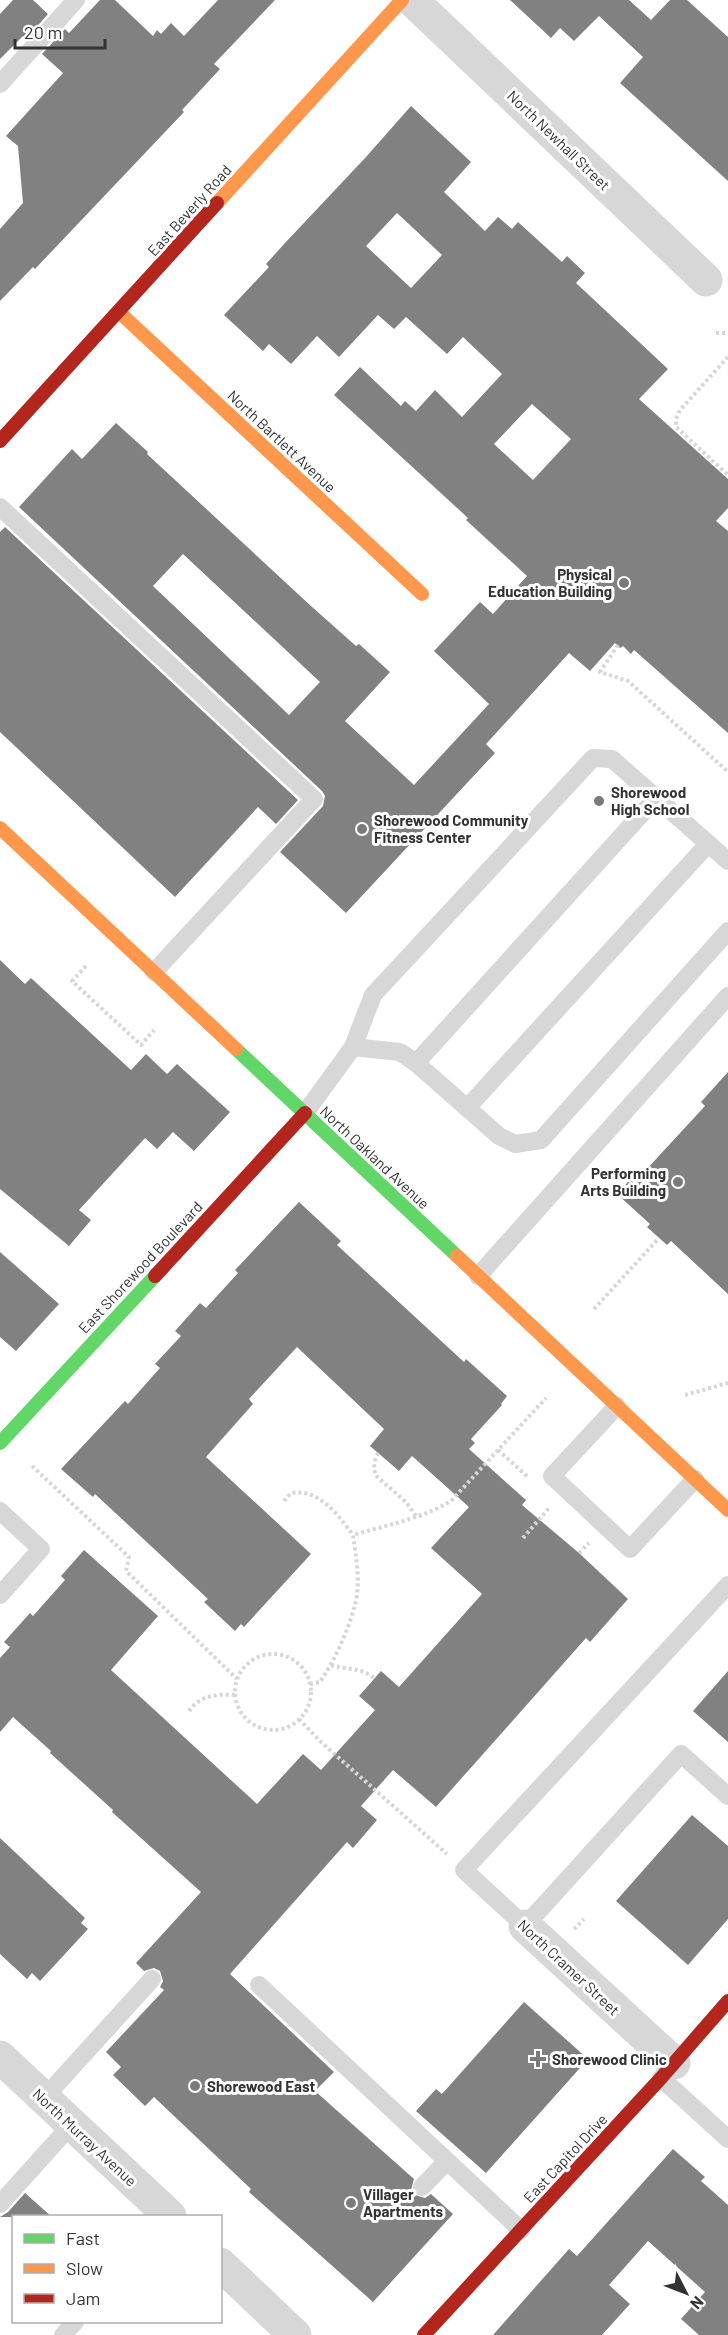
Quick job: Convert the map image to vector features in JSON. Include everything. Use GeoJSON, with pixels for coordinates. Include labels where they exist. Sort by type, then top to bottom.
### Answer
{"type":"FeatureCollection","features":[{"type":"Feature","properties":{"kind":"street","name":"East Beverly Road"},"geometry":{"type":"LineString","coordinates":[[0,441],[402,0]]}},
{"type":"Feature","properties":{"kind":"street","name":"North Newhall Street"},"geometry":{"type":"LineString","coordinates":[[412,0],[706,280]]}},
{"type":"Feature","properties":{"kind":"street","name":"North Bartlett Avenue"},"geometry":{"type":"LineString","coordinates":[[119,312],[422,594]]}},
{"type":"Feature","properties":{"kind":"street","name":"North Oakland Avenue"},"geometry":{"type":"LineString","coordinates":[[0,828],[728,1510]]}},
{"type":"Feature","properties":{"kind":"street","name":"East Shorewood Boulevard"},"geometry":{"type":"LineString","coordinates":[[2,1436],[305,1113]]}},
{"type":"Feature","properties":{"kind":"street","name":"North Cramer Street"},"geometry":{"type":"LineString","coordinates":[[525,1926],[667,2071]]}},
{"type":"Feature","properties":{"kind":"street","name":"East Capitol Drive"},"geometry":{"type":"LineString","coordinates":[[424,2335],[667,2071],[728,2001]]}},
{"type":"Feature","properties":{"kind":"street","name":"North Murray Avenue"},"geometry":{"type":"LineString","coordinates":[[0,2057],[168,2215]]}},
{"type":"Feature","properties":{"kind":"street"},"geometry":{"type":"LineString","coordinates":[[222,2266],[296,2335]]}},
{"type":"Feature","properties":{"kind":"lane"},"geometry":{"type":"LineString","coordinates":[[0,84],[76,0]]}},
{"type":"Feature","properties":{"kind":"lane"},"geometry":{"type":"LineString","coordinates":[[0,507],[315,799],[154,972]]}},
{"type":"Feature","properties":{"kind":"lane"},"geometry":{"type":"LineString","coordinates":[[305,1113],[353,1047],[374,995],[593,758],[612,759],[728,861]]}},
{"type":"Feature","properties":{"kind":"lane"},"geometry":{"type":"LineString","coordinates":[[416,1063],[656,798]]}},
{"type":"Feature","properties":{"kind":"lane"},"geometry":{"type":"LineString","coordinates":[[467,1108],[708,843]]}},
{"type":"Feature","properties":{"kind":"lane"},"geometry":{"type":"LineString","coordinates":[[353,1047],[400,1052],[416,1063],[499,1136],[515,1144],[541,1140],[728,931]]}},
{"type":"Feature","properties":{"kind":"lane"},"geometry":{"type":"LineString","coordinates":[[478,1276],[728,996]]}},
{"type":"Feature","properties":{"kind":"lane"},"geometry":{"type":"LineString","coordinates":[[617,1406],[552,1476],[630,1549],[695,1479]]}},
{"type":"Feature","properties":{"kind":"lane"},"geometry":{"type":"LineString","coordinates":[[0,1510],[41,1549],[0,1595]]}},
{"type":"Feature","properties":{"kind":"lane"},"geometry":{"type":"LineString","coordinates":[[464,1870],[728,1585]]}},
{"type":"Feature","properties":{"kind":"lane"},"geometry":{"type":"LineString","coordinates":[[525,1926],[681,1754],[728,1796]]}},
{"type":"Feature","properties":{"kind":"lane","name":"North Cramer Street"},"geometry":{"type":"LineString","coordinates":[[464,1870],[525,1926]]}},
{"type":"Feature","properties":{"kind":"lane"},"geometry":{"type":"LineString","coordinates":[[44,2098],[152,1979]]}},
{"type":"Feature","properties":{"kind":"lane"},"geometry":{"type":"LineString","coordinates":[[259,1985],[448,2155],[521,2230]]}},
{"type":"Feature","properties":{"kind":"lane"},"geometry":{"type":"LineString","coordinates":[[667,2071],[728,2139]]}},
{"type":"Feature","properties":{"kind":"lane"},"geometry":{"type":"LineString","coordinates":[[0,2204],[72,2124]]}},
{"type":"Feature","properties":{"kind":"lane"},"geometry":{"type":"LineString","coordinates":[[422,2187],[448,2155]]}},
{"type":"Feature","properties":{"kind":"lane"},"geometry":{"type":"LineString","coordinates":[[63,2335],[74,2323]]}},
{"type":"Feature","properties":{"kind":"path"},"geometry":{"type":"LineString","coordinates":[[716,333],[728,333]]}},
{"type":"Feature","properties":{"kind":"path"},"geometry":{"type":"LineString","coordinates":[[728,357],[680,410],[676,419],[676,427],[728,475]]}},
{"type":"Feature","properties":{"kind":"path"},"geometry":{"type":"LineString","coordinates":[[618,645],[600,672],[628,681],[728,772]]}},
{"type":"Feature","properties":{"kind":"path"},"geometry":{"type":"LineString","coordinates":[[86,966],[72,981],[141,1044],[154,1030]]}},
{"type":"Feature","properties":{"kind":"path"},"geometry":{"type":"LineString","coordinates":[[594,1309],[659,1238]]}},
{"type":"Feature","properties":{"kind":"path"},"geometry":{"type":"LineString","coordinates":[[685,1395],[728,1383]]}},
{"type":"Feature","properties":{"kind":"path"},"geometry":{"type":"LineString","coordinates":[[353,1535],[417,1517],[434,1511],[451,1501],[546,1398]]}},
{"type":"Feature","properties":{"kind":"path"},"geometry":{"type":"LineString","coordinates":[[498,1450],[532,1481]]}},
{"type":"Feature","properties":{"kind":"path"},"geometry":{"type":"LineString","coordinates":[[378,1453],[374,1463],[375,1475],[406,1502],[417,1517]]}},
{"type":"Feature","properties":{"kind":"path"},"geometry":{"type":"LineString","coordinates":[[32,1466],[129,1557],[126,1571],[237,1679]]}},
{"type":"Feature","properties":{"kind":"path"},"geometry":{"type":"LineString","coordinates":[[284,1501],[291,1493],[302,1491],[314,1495],[342,1520],[353,1535],[357,1567],[356,1604],[331,1665],[320,1682],[310,1684]]}},
{"type":"Feature","properties":{"kind":"path"},"geometry":{"type":"LineString","coordinates":[[523,1538],[554,1502]]}},
{"type":"Feature","properties":{"kind":"path"},"geometry":{"type":"LineString","coordinates":[[276,1654],[288,1657],[306,1673],[310,1684],[307,1708],[299,1719],[279,1729],[268,1730],[257,1726],[240,1711],[236,1695],[237,1679],[243,1668],[252,1660],[264,1655],[276,1654]]}},
{"type":"Feature","properties":{"kind":"path"},"geometry":{"type":"LineString","coordinates":[[331,1665],[358,1669],[374,1678]]}},
{"type":"Feature","properties":{"kind":"path"},"geometry":{"type":"LineString","coordinates":[[189,1712],[195,1703],[212,1695],[236,1695]]}},
{"type":"Feature","properties":{"kind":"path"},"geometry":{"type":"LineString","coordinates":[[299,1719],[320,1741],[464,1870]]}},
{"type":"Feature","properties":{"kind":"building"},"geometry":{"type":"Polygon","coordinates":[[[13,0],[33,0],[48,14],[26,39],[23,36],[0,59],[0,14],[13,0]]]}},
{"type":"Feature","properties":{"kind":"building"},"geometry":{"type":"Polygon","coordinates":[[[100,0],[115,0],[153,36],[157,30],[161,34],[171,23],[184,36],[218,0],[275,0],[214,64],[220,69],[182,110],[184,112],[35,269],[33,267],[0,301],[0,229],[23,203],[18,146],[6,136],[63,73],[42,54],[65,29],[69,33],[100,0]]]}},
{"type":"Feature","properties":{"kind":"building"},"geometry":{"type":"Polygon","coordinates":[[[510,0],[629,0],[651,20],[670,0],[687,0],[728,37],[728,181],[620,83],[643,57],[599,16],[574,41],[560,28],[551,38],[510,0]]]}},
{"type":"Feature","properties":{"kind":"building"},"geometry":{"type":"Polygon","coordinates":[[[411,106],[471,162],[444,192],[485,231],[498,217],[512,229],[518,222],[562,262],[567,256],[585,273],[576,283],[668,369],[639,399],[728,479],[728,508],[716,521],[728,531],[728,733],[634,650],[631,654],[623,646],[620,648],[615,643],[590,671],[569,653],[486,744],[495,753],[346,913],[280,852],[323,806],[325,796],[322,791],[19,507],[72,449],[82,459],[116,423],[311,606],[356,646],[359,644],[390,672],[345,721],[414,785],[489,704],[434,651],[480,602],[493,614],[527,576],[466,520],[468,518],[334,395],[360,367],[401,406],[405,401],[416,411],[435,390],[462,417],[502,374],[463,337],[447,354],[406,317],[394,329],[378,315],[339,357],[317,336],[291,364],[269,344],[263,351],[224,315],[269,267],[266,264],[411,106]],[[397,213],[366,246],[411,288],[442,255],[397,213]],[[532,404],[494,444],[533,480],[571,439],[532,404]],[[183,554],[153,586],[289,715],[320,682],[183,554]]]}},
{"type":"Feature","properties":{"kind":"building"},"geometry":{"type":"Polygon","coordinates":[[[5,527],[298,800],[276,824],[258,807],[175,897],[0,732],[0,532],[5,527]]]}},
{"type":"Feature","properties":{"kind":"building"},"geometry":{"type":"Polygon","coordinates":[[[0,960],[25,984],[31,978],[131,1070],[146,1054],[167,1074],[177,1064],[230,1112],[194,1151],[173,1132],[157,1149],[145,1138],[79,1210],[91,1220],[69,1246],[0,1189],[0,960]]]}},
{"type":"Feature","properties":{"kind":"building","name":"Performing Arts Building"},"geometry":{"type":"Polygon","coordinates":[[[728,1072],[728,1294],[671,1241],[667,1245],[647,1227],[650,1224],[617,1194],[641,1168],[645,1171],[705,1106],[701,1102],[728,1072]]]}},
{"type":"Feature","properties":{"kind":"building"},"geometry":{"type":"Polygon","coordinates":[[[299,1202],[341,1241],[337,1245],[464,1362],[466,1359],[507,1396],[502,1405],[471,1439],[475,1443],[469,1449],[526,1500],[522,1505],[579,1553],[628,1599],[590,1642],[586,1638],[436,1807],[393,1770],[361,1806],[377,1820],[353,1848],[347,1842],[230,1974],[334,2072],[315,2091],[414,2179],[411,2190],[415,2195],[425,2198],[431,2194],[453,2214],[373,2302],[249,2192],[251,2189],[154,2097],[145,2106],[113,2075],[121,2067],[106,2052],[164,1990],[160,1987],[163,1981],[160,1971],[154,1968],[144,1971],[136,1963],[201,1892],[112,1812],[113,1810],[13,1717],[0,1732],[0,1658],[10,1647],[4,1642],[30,1613],[33,1616],[65,1580],[61,1576],[84,1550],[158,1616],[111,1670],[257,1804],[303,1754],[321,1770],[375,1710],[359,1696],[381,1671],[399,1687],[482,1594],[431,1548],[469,1507],[412,1456],[399,1471],[370,1446],[384,1429],[297,1347],[249,1399],[253,1404],[206,1457],[311,1554],[244,1627],[241,1624],[235,1631],[204,1602],[208,1599],[95,1494],[93,1497],[61,1469],[125,1401],[128,1404],[160,1368],[155,1364],[181,1336],[175,1331],[200,1303],[206,1308],[238,1273],[235,1270],[299,1202]]]}},
{"type":"Feature","properties":{"kind":"building"},"geometry":{"type":"Polygon","coordinates":[[[0,1252],[59,1304],[16,1351],[0,1337],[0,1252]]]}},
{"type":"Feature","properties":{"kind":"building"},"geometry":{"type":"Polygon","coordinates":[[[728,1671],[728,1742],[693,1711],[728,1671]]]}},
{"type":"Feature","properties":{"kind":"building"},"geometry":{"type":"Polygon","coordinates":[[[692,1815],[728,1846],[728,1919],[688,1965],[616,1901],[692,1815]]]}},
{"type":"Feature","properties":{"kind":"building"},"geometry":{"type":"Polygon","coordinates":[[[0,1838],[85,1918],[81,1923],[88,1929],[40,1981],[32,1973],[27,1979],[0,1954],[0,1838]]]}},
{"type":"Feature","properties":{"kind":"building"},"geometry":{"type":"Polygon","coordinates":[[[524,2002],[588,2059],[486,2173],[416,2111],[436,2089],[442,2094],[524,2002]]]}},
{"type":"Feature","properties":{"kind":"building"},"geometry":{"type":"Polygon","coordinates":[[[673,2149],[705,2177],[701,2181],[728,2205],[728,2335],[699,2335],[681,2319],[705,2292],[648,2241],[609,2285],[630,2304],[602,2335],[493,2335],[569,2249],[577,2256],[673,2149]]]}},
{"type":"Feature","properties":{"kind":"building"},"geometry":{"type":"Polygon","coordinates":[[[25,2193],[50,2215],[0,2217],[8,2212],[25,2193]]]}},
{"type":"Feature","properties":{"kind":"traffic: fast"},"geometry":{"type":"LineString","coordinates":[[236,1049],[457,1256]]}},
{"type":"Feature","properties":{"kind":"traffic: fast"},"geometry":{"type":"LineString","coordinates":[[0,1443],[155,1276]]}},
{"type":"Feature","properties":{"kind":"traffic: slow"},"geometry":{"type":"LineString","coordinates":[[217,203],[402,0]]}},
{"type":"Feature","properties":{"kind":"traffic: slow"},"geometry":{"type":"LineString","coordinates":[[119,312],[422,594]]}},
{"type":"Feature","properties":{"kind":"traffic: slow"},"geometry":{"type":"LineString","coordinates":[[0,828],[236,1049]]}},
{"type":"Feature","properties":{"kind":"traffic: slow"},"geometry":{"type":"LineString","coordinates":[[457,1256],[728,1510]]}},
{"type":"Feature","properties":{"kind":"traffic: jam"},"geometry":{"type":"LineString","coordinates":[[0,441],[217,203]]}},
{"type":"Feature","properties":{"kind":"traffic: jam"},"geometry":{"type":"LineString","coordinates":[[155,1276],[305,1113]]}},
{"type":"Feature","properties":{"kind":"traffic: jam"},"geometry":{"type":"LineString","coordinates":[[424,2335],[661,2078],[728,2001]]}},
{"type":"Feature","properties":{"kind":"place","name":"Physical Education Building"},"geometry":{"type":"Point","coordinates":[624,583]}},
{"type":"Feature","properties":{"kind":"place","name":"Shorewood High School"},"geometry":{"type":"Point","coordinates":[599,801]}},
{"type":"Feature","properties":{"kind":"place","name":"Shorewood Community Fitness Center"},"geometry":{"type":"Point","coordinates":[362,829]}},
{"type":"Feature","properties":{"kind":"place","name":"Performing Arts Building"},"geometry":{"type":"Point","coordinates":[678,1182]}},
{"type":"Feature","properties":{"kind":"place","name":"Shorewood Clinic"},"geometry":{"type":"Point","coordinates":[538,2059]}},
{"type":"Feature","properties":{"kind":"place","name":"Shorewood East"},"geometry":{"type":"Point","coordinates":[195,2086]}},
{"type":"Feature","properties":{"kind":"place","name":"Villager Apartments"},"geometry":{"type":"Point","coordinates":[351,2203]}}]}
